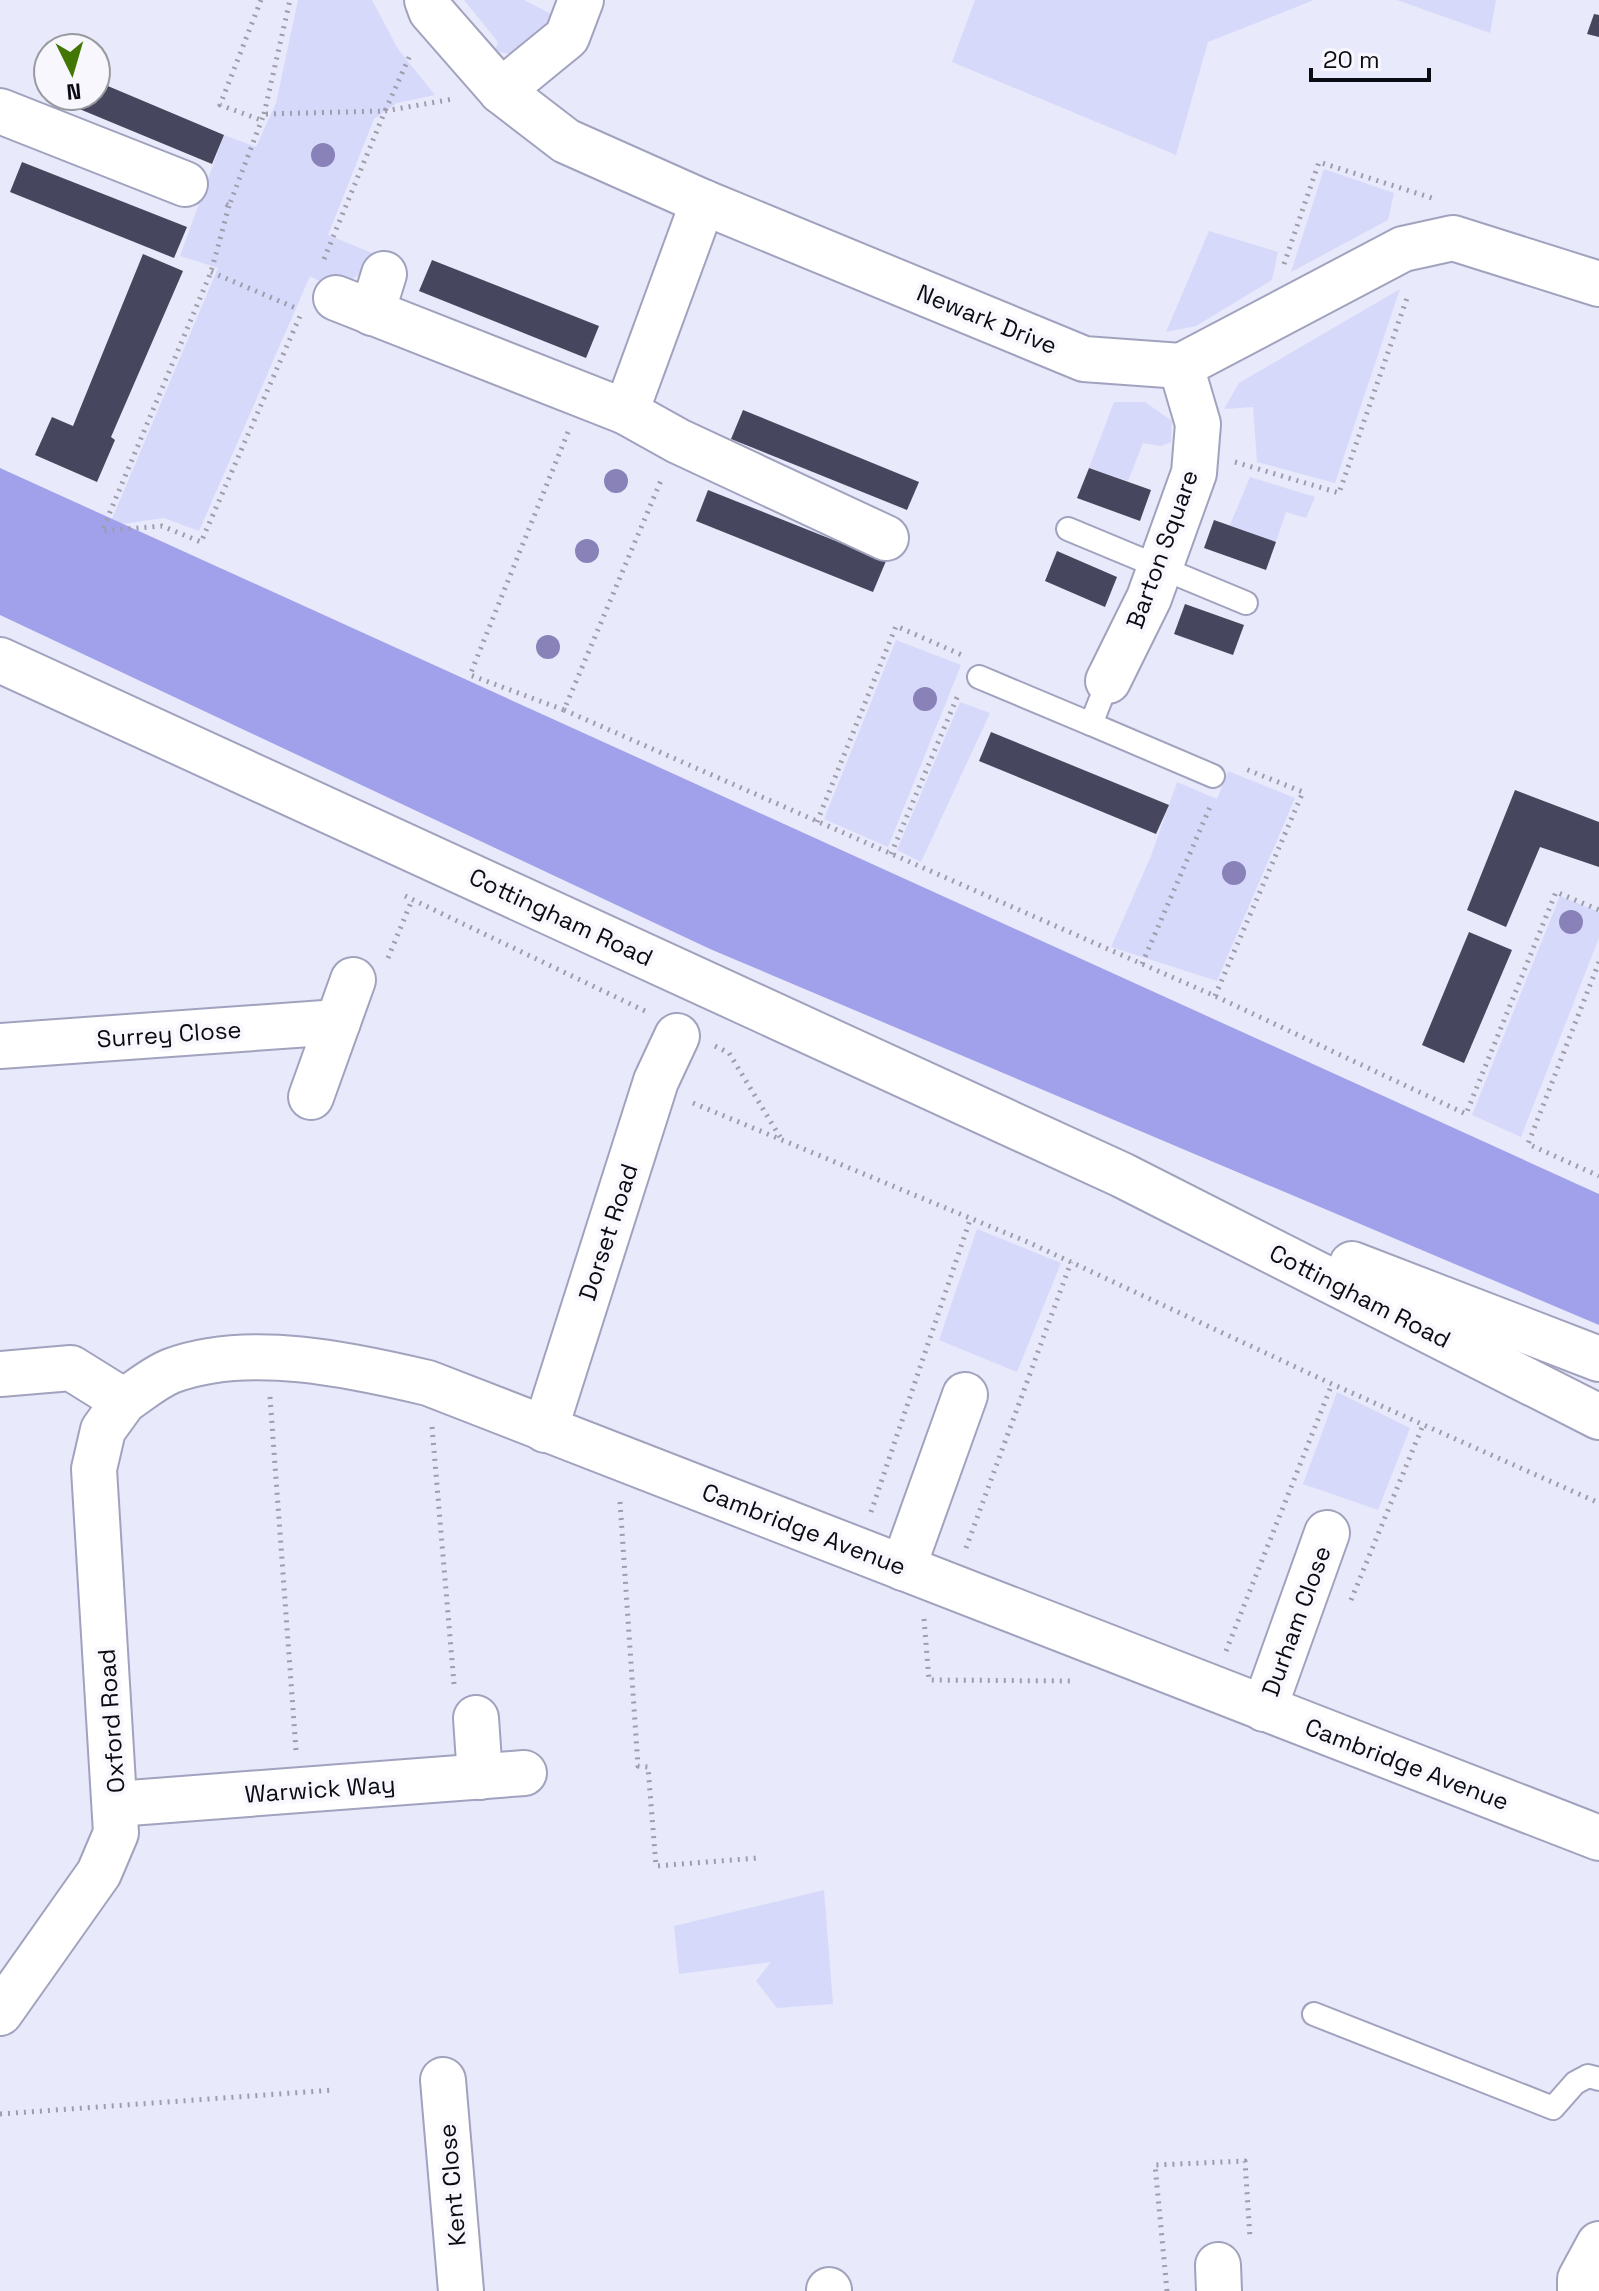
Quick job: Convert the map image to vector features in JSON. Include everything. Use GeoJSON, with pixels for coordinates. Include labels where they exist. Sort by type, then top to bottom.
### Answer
{"type":"FeatureCollection","features":[{"type":"Feature","properties":{"kind":"main road"},"geometry":{"type":"LineString","coordinates":[[501,91],[567,37],[581,0]]}},
{"type":"Feature","properties":{"kind":"main road","name":"Newark Drive"},"geometry":{"type":"LineString","coordinates":[[432,9],[501,91],[566,141],[703,202],[1084,359],[1181,366]]}},
{"type":"Feature","properties":{"kind":"main road"},"geometry":{"type":"LineString","coordinates":[[0,111],[185,184]]}},
{"type":"Feature","properties":{"kind":"main road"},"geometry":{"type":"LineString","coordinates":[[626,412],[703,202]]}},
{"type":"Feature","properties":{"kind":"main road"},"geometry":{"type":"LineString","coordinates":[[1181,366],[1403,249],[1422,244],[1453,238],[1599,284]]}},
{"type":"Feature","properties":{"kind":"main road"},"geometry":{"type":"LineString","coordinates":[[341,297],[626,412],[678,441],[886,538]]}},
{"type":"Feature","properties":{"kind":"main road","name":"Barton Square"},"geometry":{"type":"LineString","coordinates":[[1108,681],[1149,598],[1194,473],[1198,424],[1181,366]]}},
{"type":"Feature","properties":{"kind":"main road","name":"Cottingham Road"},"geometry":{"type":"LineString","coordinates":[[0,660],[1122,1175],[1599,1417]]}},
{"type":"Feature","properties":{"kind":"main road"},"geometry":{"type":"LineString","coordinates":[[311,1097],[353,980]]}},
{"type":"Feature","properties":{"kind":"main road","name":"Surrey Close"},"geometry":{"type":"LineString","coordinates":[[0,1046],[338,1022]]}},
{"type":"Feature","properties":{"kind":"main road","name":"Dorset Road"},"geometry":{"type":"LineString","coordinates":[[545,1430],[656,1081],[677,1030]]}},
{"type":"Feature","properties":{"kind":"main road","name":"Cottingham Road"},"geometry":{"type":"LineString","coordinates":[[1122,1175],[1599,1359]]}},
{"type":"Feature","properties":{"kind":"main road","name":"Cambridge Avenue"},"geometry":{"type":"LineString","coordinates":[[124,1401],[171,1371],[217,1361],[267,1359],[350,1364],[428,1383],[1599,1838]]}},
{"type":"Feature","properties":{"kind":"main road"},"geometry":{"type":"LineString","coordinates":[[0,1374],[71,1368],[124,1401]]}},
{"type":"Feature","properties":{"kind":"main road"},"geometry":{"type":"LineString","coordinates":[[925,1576],[965,1395]]}},
{"type":"Feature","properties":{"kind":"main road","name":"Oxford Road"},"geometry":{"type":"LineString","coordinates":[[0,2013],[99,1873],[116,1833],[94,1469],[103,1430],[124,1401]]}},
{"type":"Feature","properties":{"kind":"main road","name":"Durham Close"},"geometry":{"type":"LineString","coordinates":[[1264,1709],[1327,1533]]}},
{"type":"Feature","properties":{"kind":"main road"},"geometry":{"type":"LineString","coordinates":[[476,1718],[480,1777]]}},
{"type":"Feature","properties":{"kind":"main road","name":"Warwick Way"},"geometry":{"type":"LineString","coordinates":[[116,1804],[524,1773]]}},
{"type":"Feature","properties":{"kind":"main road","name":"Kent Close"},"geometry":{"type":"LineString","coordinates":[[443,2080],[461,2291]]}},
{"type":"Feature","properties":{"kind":"main road"},"geometry":{"type":"LineString","coordinates":[[1580,2291],[1580,2279],[1599,2244]]}},
{"type":"Feature","properties":{"kind":"lane"},"geometry":{"type":"LineString","coordinates":[[1068,529],[1246,603]]}},
{"type":"Feature","properties":{"kind":"lane"},"geometry":{"type":"LineString","coordinates":[[971,674],[1217,778]]}},
{"type":"Feature","properties":{"kind":"lane"},"geometry":{"type":"LineString","coordinates":[[1091,724],[1108,681]]}},
{"type":"Feature","properties":{"kind":"lane"},"geometry":{"type":"LineString","coordinates":[[1314,2014],[1553,2108],[1575,2083],[1588,2076],[1599,2079]]}},
{"type":"Feature","properties":{"kind":"path"},"geometry":{"type":"LineString","coordinates":[[261,0],[220,105],[263,117],[385,111],[501,91]]}},
{"type":"Feature","properties":{"kind":"path"},"geometry":{"type":"LineString","coordinates":[[290,0],[263,117],[229,206],[211,272],[102,531],[162,526],[201,542],[341,297],[385,111],[432,9]]}},
{"type":"Feature","properties":{"kind":"path"},"geometry":{"type":"LineString","coordinates":[[1275,316],[1278,282],[1319,162],[1437,200]]}},
{"type":"Feature","properties":{"kind":"path"},"geometry":{"type":"LineString","coordinates":[[185,184],[229,206]]}},
{"type":"Feature","properties":{"kind":"path"},"geometry":{"type":"LineString","coordinates":[[1196,450],[1339,493],[1412,283],[1422,244]]}},
{"type":"Feature","properties":{"kind":"path"},"geometry":{"type":"LineString","coordinates":[[211,272],[341,297]]}},
{"type":"Feature","properties":{"kind":"path"},"geometry":{"type":"LineString","coordinates":[[583,395],[470,675],[564,710],[1215,996],[1466,1114],[1556,892],[1599,910]]}},
{"type":"Feature","properties":{"kind":"path"},"geometry":{"type":"LineString","coordinates":[[564,710],[678,441]]}},
{"type":"Feature","properties":{"kind":"path"},"geometry":{"type":"LineString","coordinates":[[817,822],[896,626],[971,674],[891,854]]}},
{"type":"Feature","properties":{"kind":"path"},"geometry":{"type":"LineString","coordinates":[[1142,964],[1226,761],[1303,792],[1215,996]]}},
{"type":"Feature","properties":{"kind":"path"},"geometry":{"type":"LineString","coordinates":[[400,892],[729,1053],[781,1139],[971,1217],[1599,1503]]}},
{"type":"Feature","properties":{"kind":"path"},"geometry":{"type":"LineString","coordinates":[[353,980],[377,981],[412,900]]}},
{"type":"Feature","properties":{"kind":"path"},"geometry":{"type":"LineString","coordinates":[[1599,962],[1528,1144],[1599,1176]]}},
{"type":"Feature","properties":{"kind":"path"},"geometry":{"type":"LineString","coordinates":[[859,1548],[971,1217]]}},
{"type":"Feature","properties":{"kind":"path"},"geometry":{"type":"LineString","coordinates":[[1071,1262],[925,1576],[929,1680],[1109,1681],[1121,1653]]}},
{"type":"Feature","properties":{"kind":"path"},"geometry":{"type":"LineString","coordinates":[[267,1359],[299,1790]]}},
{"type":"Feature","properties":{"kind":"path"},"geometry":{"type":"LineString","coordinates":[[428,1383],[457,1718],[476,1718]]}},
{"type":"Feature","properties":{"kind":"path"},"geometry":{"type":"LineString","coordinates":[[1212,1688],[1332,1384]]}},
{"type":"Feature","properties":{"kind":"path"},"geometry":{"type":"LineString","coordinates":[[1348,1609],[1423,1425]]}},
{"type":"Feature","properties":{"kind":"path"},"geometry":{"type":"LineString","coordinates":[[639,1465],[633,1491],[619,1500],[638,1766],[648,1767],[656,1866],[758,1858]]}},
{"type":"Feature","properties":{"kind":"path"},"geometry":{"type":"LineString","coordinates":[[0,2114],[334,2090]]}},
{"type":"Feature","properties":{"kind":"path"},"geometry":{"type":"LineString","coordinates":[[1167,2291],[1155,2165],[1245,2161],[1229,2268]]}},
{"type":"Feature","properties":{"kind":"shaded area"},"geometry":{"type":"Polygon","coordinates":[[[298,0],[372,0],[398,49],[435,95],[397,103],[374,119],[328,235],[372,253],[362,271],[347,282],[330,284],[310,276],[199,531],[164,518],[109,526],[218,268],[180,256],[224,135],[256,147],[276,103],[298,0]]]}},
{"type":"Feature","properties":{"kind":"shaded area"},"geometry":{"type":"Polygon","coordinates":[[[464,0],[524,0],[553,15],[553,19],[528,47],[505,53],[495,50],[498,42],[464,0]]]}},
{"type":"Feature","properties":{"kind":"shaded area"},"geometry":{"type":"Polygon","coordinates":[[[975,0],[1314,0],[1208,42],[1176,155],[952,62],[975,0]]]}},
{"type":"Feature","properties":{"kind":"shaded area"},"geometry":{"type":"Polygon","coordinates":[[[1397,0],[1496,0],[1490,33],[1397,0]]]}},
{"type":"Feature","properties":{"kind":"shaded area"},"geometry":{"type":"Polygon","coordinates":[[[1324,169],[1394,193],[1388,220],[1291,272],[1324,169]]]}},
{"type":"Feature","properties":{"kind":"shaded area"},"geometry":{"type":"Polygon","coordinates":[[[1209,231],[1278,252],[1272,280],[1196,326],[1166,332],[1209,231]]]}},
{"type":"Feature","properties":{"kind":"shaded area"},"geometry":{"type":"Polygon","coordinates":[[[1400,289],[1335,483],[1257,462],[1253,407],[1224,409],[1239,383],[1400,289]]]}},
{"type":"Feature","properties":{"kind":"shaded area"},"geometry":{"type":"Polygon","coordinates":[[[1114,402],[1145,402],[1172,421],[1171,442],[1161,446],[1143,443],[1128,481],[1089,468],[1114,402]]]}},
{"type":"Feature","properties":{"kind":"shaded area"},"geometry":{"type":"Polygon","coordinates":[[[0,468],[1599,1194],[1599,1325],[710,949],[0,615],[0,468]]]}},
{"type":"Feature","properties":{"kind":"shaded area"},"geometry":{"type":"Polygon","coordinates":[[[1250,477],[1315,497],[1306,518],[1286,512],[1276,542],[1230,525],[1250,477]]]}},
{"type":"Feature","properties":{"kind":"shaded area"},"geometry":{"type":"Polygon","coordinates":[[[896,640],[961,665],[888,847],[824,819],[896,640]]]}},
{"type":"Feature","properties":{"kind":"shaded area"},"geometry":{"type":"Polygon","coordinates":[[[960,702],[990,713],[921,862],[897,850],[960,702]]]}},
{"type":"Feature","properties":{"kind":"shaded area"},"geometry":{"type":"Polygon","coordinates":[[[1228,771],[1295,798],[1217,981],[1111,947],[1151,856],[1177,782],[1217,799],[1228,771]]]}},
{"type":"Feature","properties":{"kind":"shaded area"},"geometry":{"type":"Polygon","coordinates":[[[1560,896],[1599,912],[1599,938],[1521,1137],[1472,1115],[1560,896]]]}},
{"type":"Feature","properties":{"kind":"shaded area"},"geometry":{"type":"Polygon","coordinates":[[[977,1229],[1061,1263],[1017,1372],[939,1340],[977,1229]]]}},
{"type":"Feature","properties":{"kind":"shaded area"},"geometry":{"type":"Polygon","coordinates":[[[1337,1392],[1410,1428],[1378,1510],[1303,1484],[1337,1392]]]}},
{"type":"Feature","properties":{"kind":"shaded area"},"geometry":{"type":"Polygon","coordinates":[[[824,1890],[833,2004],[777,2008],[756,1981],[771,1962],[679,1974],[674,1926],[824,1890]]]}},
{"type":"Feature","properties":{"kind":"building"},"geometry":{"type":"Polygon","coordinates":[[[1594,14],[1599,15],[1599,37],[1587,34],[1594,14]]]}},
{"type":"Feature","properties":{"kind":"building"},"geometry":{"type":"Polygon","coordinates":[[[112,88],[224,135],[212,164],[87,112],[112,112],[112,88]]]}},
{"type":"Feature","properties":{"kind":"building"},"geometry":{"type":"Polygon","coordinates":[[[22,162],[187,227],[174,258],[10,192],[22,162]]]}},
{"type":"Feature","properties":{"kind":"building"},"geometry":{"type":"Polygon","coordinates":[[[143,254],[183,271],[111,437],[115,440],[97,482],[35,455],[52,417],[73,426],[143,254]]]}},
{"type":"Feature","properties":{"kind":"building"},"geometry":{"type":"Polygon","coordinates":[[[432,260],[599,326],[586,358],[419,291],[432,260]]]}},
{"type":"Feature","properties":{"kind":"building"},"geometry":{"type":"Polygon","coordinates":[[[743,410],[919,482],[907,510],[731,439],[743,410]]]}},
{"type":"Feature","properties":{"kind":"building"},"geometry":{"type":"Polygon","coordinates":[[[1089,468],[1151,490],[1140,521],[1077,498],[1089,468]]]}},
{"type":"Feature","properties":{"kind":"building"},"geometry":{"type":"Polygon","coordinates":[[[708,490],[886,561],[873,592],[696,521],[708,490]]]}},
{"type":"Feature","properties":{"kind":"building"},"geometry":{"type":"Polygon","coordinates":[[[1214,520],[1276,542],[1266,570],[1204,548],[1214,520]]]}},
{"type":"Feature","properties":{"kind":"building"},"geometry":{"type":"Polygon","coordinates":[[[1057,551],[1117,577],[1105,607],[1045,581],[1057,551]]]}},
{"type":"Feature","properties":{"kind":"building"},"geometry":{"type":"Polygon","coordinates":[[[1185,604],[1244,625],[1233,655],[1174,634],[1185,604]]]}},
{"type":"Feature","properties":{"kind":"building"},"geometry":{"type":"Polygon","coordinates":[[[991,732],[1169,805],[1156,834],[979,761],[991,732]]]}},
{"type":"Feature","properties":{"kind":"building"},"geometry":{"type":"Polygon","coordinates":[[[1515,790],[1599,822],[1599,867],[1540,847],[1506,927],[1467,910],[1515,790]]]}},
{"type":"Feature","properties":{"kind":"building"},"geometry":{"type":"Polygon","coordinates":[[[1469,932],[1512,950],[1464,1063],[1422,1045],[1469,932]]]}}]}
